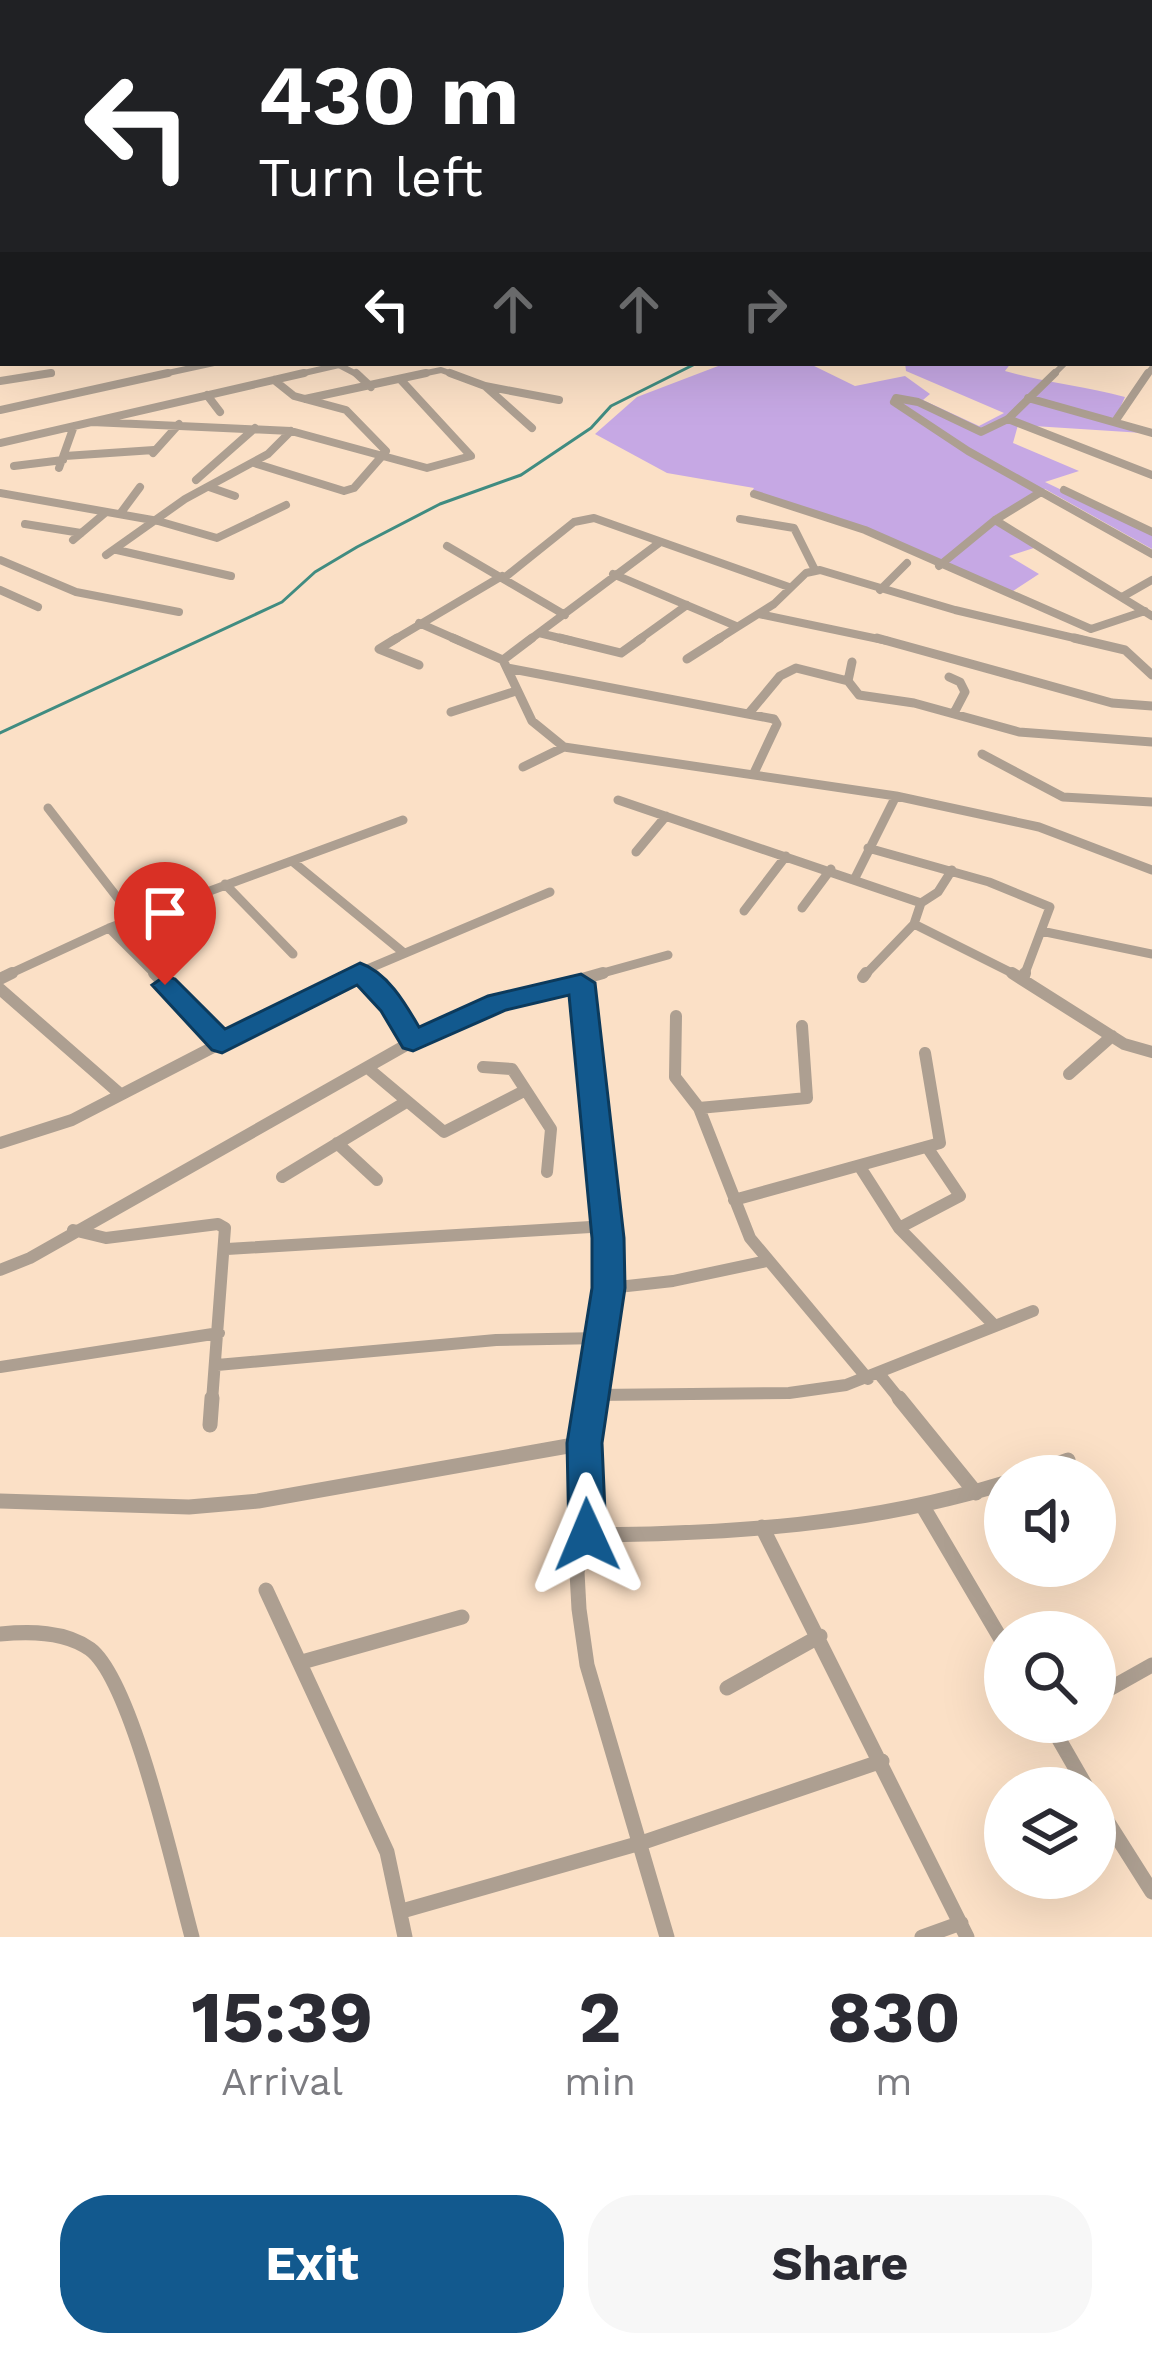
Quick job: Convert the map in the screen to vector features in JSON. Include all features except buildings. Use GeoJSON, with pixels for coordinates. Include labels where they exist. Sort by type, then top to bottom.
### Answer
{"type":"FeatureCollection","features":[{"type":"Feature","properties":{"kind":"street"},"geometry":{"type":"LineString","coordinates":[[0,410],[200,366]]}},
{"type":"Feature","properties":{"kind":"street"},"geometry":{"type":"LineString","coordinates":[[0,443],[339,366]]}},
{"type":"Feature","properties":{"kind":"street"},"geometry":{"type":"LineString","coordinates":[[345,366],[371,387]]}},
{"type":"Feature","properties":{"kind":"street"},"geometry":{"type":"LineString","coordinates":[[1062,366],[1008,418],[977,433],[918,402],[896,398],[894,402],[1152,554]]}},
{"type":"Feature","properties":{"kind":"street"},"geometry":{"type":"LineString","coordinates":[[1116,420],[1152,368]]}},
{"type":"Feature","properties":{"kind":"street"},"geometry":{"type":"LineString","coordinates":[[305,399],[441,370],[484,386],[559,400]]}},
{"type":"Feature","properties":{"kind":"street"},"geometry":{"type":"LineString","coordinates":[[0,381],[52,373]]}},
{"type":"Feature","properties":{"kind":"street"},"geometry":{"type":"LineString","coordinates":[[92,422],[291,431],[428,468],[472,454],[400,379]]}},
{"type":"Feature","properties":{"kind":"street"},"geometry":{"type":"LineString","coordinates":[[254,464],[344,491],[354,488],[386,451],[350,412],[305,399],[274,380]]}},
{"type":"Feature","properties":{"kind":"street"},"geometry":{"type":"LineString","coordinates":[[484,386],[532,428]]}},
{"type":"Feature","properties":{"kind":"street"},"geometry":{"type":"LineString","coordinates":[[207,395],[220,412]]}},
{"type":"Feature","properties":{"kind":"street"},"geometry":{"type":"LineString","coordinates":[[1028,398],[1152,433]]}},
{"type":"Feature","properties":{"kind":"street"},"geometry":{"type":"LineString","coordinates":[[1008,418],[1152,475]]}},
{"type":"Feature","properties":{"kind":"street"},"geometry":{"type":"LineString","coordinates":[[14,466],[153,453],[179,424]]}},
{"type":"Feature","properties":{"kind":"street"},"geometry":{"type":"LineString","coordinates":[[62,461],[74,426]]}},
{"type":"Feature","properties":{"kind":"street"},"geometry":{"type":"LineString","coordinates":[[196,480],[254,428]]}},
{"type":"Feature","properties":{"kind":"street"},"geometry":{"type":"LineString","coordinates":[[106,555],[137,541],[187,498],[254,464],[291,431]]}},
{"type":"Feature","properties":{"kind":"street"},"geometry":{"type":"LineString","coordinates":[[121,514],[140,487]]}},
{"type":"Feature","properties":{"kind":"street"},"geometry":{"type":"LineString","coordinates":[[209,487],[236,496]]}},
{"type":"Feature","properties":{"kind":"street"},"geometry":{"type":"LineString","coordinates":[[1064,490],[1152,532]]}},
{"type":"Feature","properties":{"kind":"street"},"geometry":{"type":"LineString","coordinates":[[939,566],[995,520],[1041,492]]}},
{"type":"Feature","properties":{"kind":"street"},"geometry":{"type":"LineString","coordinates":[[0,493],[158,521],[222,538],[286,505]]}},
{"type":"Feature","properties":{"kind":"street"},"geometry":{"type":"LineString","coordinates":[[754,494],[865,530],[1091,629],[1149,614]]}},
{"type":"Feature","properties":{"kind":"street"},"geometry":{"type":"LineString","coordinates":[[73,541],[105,513]]}},
{"type":"Feature","properties":{"kind":"street"},"geometry":{"type":"LineString","coordinates":[[419,665],[379,651],[503,577],[583,519],[594,518],[789,587]]}},
{"type":"Feature","properties":{"kind":"street"},"geometry":{"type":"LineString","coordinates":[[740,519],[794,528],[814,570],[1125,650],[1152,675]]}},
{"type":"Feature","properties":{"kind":"street"},"geometry":{"type":"LineString","coordinates":[[995,520],[1149,614]]}},
{"type":"Feature","properties":{"kind":"street"},"geometry":{"type":"LineString","coordinates":[[25,524],[81,533]]}},
{"type":"Feature","properties":{"kind":"street"},"geometry":{"type":"LineString","coordinates":[[505,664],[658,543]]}},
{"type":"Feature","properties":{"kind":"street"},"geometry":{"type":"LineString","coordinates":[[447,546],[565,615]]}},
{"type":"Feature","properties":{"kind":"street"},"geometry":{"type":"LineString","coordinates":[[117,550],[231,576]]}},
{"type":"Feature","properties":{"kind":"street"},"geometry":{"type":"LineString","coordinates":[[0,560],[76,592],[179,612]]}},
{"type":"Feature","properties":{"kind":"street"},"geometry":{"type":"LineString","coordinates":[[880,590],[907,563]]}},
{"type":"Feature","properties":{"kind":"street"},"geometry":{"type":"LineString","coordinates":[[687,659],[758,614],[814,570]]}},
{"type":"Feature","properties":{"kind":"street"},"geometry":{"type":"LineString","coordinates":[[613,574],[736,626]]}},
{"type":"Feature","properties":{"kind":"street"},"geometry":{"type":"LineString","coordinates":[[1122,597],[1152,580]]}},
{"type":"Feature","properties":{"kind":"street"},"geometry":{"type":"LineString","coordinates":[[0,590],[38,607]]}},
{"type":"Feature","properties":{"kind":"street"},"geometry":{"type":"LineString","coordinates":[[539,633],[621,652],[687,604]]}},
{"type":"Feature","properties":{"kind":"street"},"geometry":{"type":"LineString","coordinates":[[758,614],[866,635],[1112,703],[1152,706]]}},
{"type":"Feature","properties":{"kind":"street"},"geometry":{"type":"LineString","coordinates":[[419,623],[505,664],[778,721],[754,773]]}},
{"type":"Feature","properties":{"kind":"street"},"geometry":{"type":"LineString","coordinates":[[848,681],[852,662]]}},
{"type":"Feature","properties":{"kind":"street"},"geometry":{"type":"LineString","coordinates":[[505,664],[513,692],[539,733],[564,747],[896,796],[1039,827],[1152,870]]}},
{"type":"Feature","properties":{"kind":"street"},"geometry":{"type":"LineString","coordinates":[[751,712],[789,670],[848,681],[859,695],[954,713],[1019,732],[1152,742]]}},
{"type":"Feature","properties":{"kind":"street"},"geometry":{"type":"LineString","coordinates":[[949,677],[965,692],[954,713]]}},
{"type":"Feature","properties":{"kind":"street"},"geometry":{"type":"LineString","coordinates":[[451,712],[513,692]]}},
{"type":"Feature","properties":{"kind":"street"},"geometry":{"type":"LineString","coordinates":[[523,767],[564,747]]}},
{"type":"Feature","properties":{"kind":"street"},"geometry":{"type":"LineString","coordinates":[[982,754],[1029,783],[1064,797],[1152,802]]}},
{"type":"Feature","properties":{"kind":"street"},"geometry":{"type":"LineString","coordinates":[[855,878],[896,796]]}},
{"type":"Feature","properties":{"kind":"street"},"geometry":{"type":"LineString","coordinates":[[618,800],[921,903]]}},
{"type":"Feature","properties":{"kind":"street"},"geometry":{"type":"LineString","coordinates":[[48,808],[134,919]]}},
{"type":"Feature","properties":{"kind":"street"},"geometry":{"type":"LineString","coordinates":[[636,852],[666,816]]}},
{"type":"Feature","properties":{"kind":"street"},"geometry":{"type":"LineString","coordinates":[[0,979],[109,928],[403,820]]}},
{"type":"Feature","properties":{"kind":"street"},"geometry":{"type":"LineString","coordinates":[[868,848],[952,870],[1047,905],[1051,910],[1023,979]]}},
{"type":"Feature","properties":{"kind":"street"},"geometry":{"type":"LineString","coordinates":[[744,910],[786,856]]}},
{"type":"Feature","properties":{"kind":"street"},"geometry":{"type":"LineString","coordinates":[[292,861],[404,952]]}},
{"type":"Feature","properties":{"kind":"street"},"geometry":{"type":"LineString","coordinates":[[802,908],[831,869]]}},
{"type":"Feature","properties":{"kind":"street"},"geometry":{"type":"LineString","coordinates":[[863,977],[914,924],[921,903],[938,892],[952,870]]}},
{"type":"Feature","properties":{"kind":"street"},"geometry":{"type":"LineString","coordinates":[[225,884],[293,954]]}},
{"type":"Feature","properties":{"kind":"street"},"geometry":{"type":"LineString","coordinates":[[0,1143],[72,1120],[360,972],[550,892]]}},
{"type":"Feature","properties":{"kind":"street"},"geometry":{"type":"LineString","coordinates":[[914,924],[1023,979],[1112,1036],[1152,1052]]}},
{"type":"Feature","properties":{"kind":"street"},"geometry":{"type":"LineString","coordinates":[[109,928],[222,1043]]}},
{"type":"Feature","properties":{"kind":"street"},"geometry":{"type":"LineString","coordinates":[[1042,932],[1152,954]]}},
{"type":"Feature","properties":{"kind":"street"},"geometry":{"type":"LineString","coordinates":[[0,1270],[30,1258],[413,1041],[498,1003],[668,955]]}},
{"type":"Feature","properties":{"kind":"street"},"geometry":{"type":"LineString","coordinates":[[360,972],[392,1005],[413,1041]]}},
{"type":"Feature","properties":{"kind":"street"},"geometry":{"type":"LineString","coordinates":[[581,983],[608,1226],[609,1288],[585,1443],[587,1535],[577,1572],[587,1665],[667,1937]]}},
{"type":"Feature","properties":{"kind":"street"},"geometry":{"type":"LineString","coordinates":[[0,989],[119,1093]]}},
{"type":"Feature","properties":{"kind":"street"},"geometry":{"type":"LineString","coordinates":[[676,1016],[671,1076],[699,1108],[745,1227],[766,1261],[976,1493]]}},
{"type":"Feature","properties":{"kind":"street"},"geometry":{"type":"LineString","coordinates":[[699,1108],[807,1098],[802,1026]]}},
{"type":"Feature","properties":{"kind":"street"},"geometry":{"type":"LineString","coordinates":[[1069,1074],[1112,1036]]}},
{"type":"Feature","properties":{"kind":"street"},"geometry":{"type":"LineString","coordinates":[[734,1200],[940,1143],[925,1053]]}},
{"type":"Feature","properties":{"kind":"street"},"geometry":{"type":"LineString","coordinates":[[483,1067],[512,1070],[551,1129],[548,1172]]}},
{"type":"Feature","properties":{"kind":"street"},"geometry":{"type":"LineString","coordinates":[[368,1069],[444,1132],[524,1091]]}},
{"type":"Feature","properties":{"kind":"street"},"geometry":{"type":"LineString","coordinates":[[282,1177],[406,1102]]}},
{"type":"Feature","properties":{"kind":"street"},"geometry":{"type":"LineString","coordinates":[[337,1143],[376,1180]]}},
{"type":"Feature","properties":{"kind":"street"},"geometry":{"type":"LineString","coordinates":[[898,1228],[960,1196],[927,1148]]}},
{"type":"Feature","properties":{"kind":"street"},"geometry":{"type":"LineString","coordinates":[[860,1167],[898,1228],[993,1324]]}},
{"type":"Feature","properties":{"kind":"street"},"geometry":{"type":"LineString","coordinates":[[73,1230],[106,1238],[218,1224],[225,1228],[210,1425]]}},
{"type":"Feature","properties":{"kind":"street"},"geometry":{"type":"LineString","coordinates":[[227,1249],[608,1226]]}},
{"type":"Feature","properties":{"kind":"street"},"geometry":{"type":"LineString","coordinates":[[609,1288],[673,1281],[766,1261]]}},
{"type":"Feature","properties":{"kind":"street"},"geometry":{"type":"LineString","coordinates":[[594,1395],[789,1393],[874,1377],[1033,1311]]}},
{"type":"Feature","properties":{"kind":"street"},"geometry":{"type":"LineString","coordinates":[[0,1367],[219,1333]]}},
{"type":"Feature","properties":{"kind":"street"},"geometry":{"type":"LineString","coordinates":[[217,1365],[496,1340],[601,1339]]}},
{"type":"Feature","properties":{"kind":"street"},"geometry":{"type":"LineString","coordinates":[[0,1502],[189,1507],[235,1503],[585,1443]]}},
{"type":"Feature","properties":{"kind":"street"},"geometry":{"type":"LineString","coordinates":[[587,1535],[673,1535],[762,1527],[922,1505],[984,1490]]}},
{"type":"Feature","properties":{"kind":"street"},"geometry":{"type":"LineString","coordinates":[[922,1505],[984,1611]]}},
{"type":"Feature","properties":{"kind":"street"},"geometry":{"type":"LineString","coordinates":[[762,1527],[964,1930],[922,1937]]}},
{"type":"Feature","properties":{"kind":"street"},"geometry":{"type":"LineString","coordinates":[[266,1590],[387,1852],[405,1937]]}},
{"type":"Feature","properties":{"kind":"street"},"geometry":{"type":"LineString","coordinates":[[302,1662],[462,1617]]}},
{"type":"Feature","properties":{"kind":"street"},"geometry":{"type":"LineString","coordinates":[[0,1634],[52,1634],[100,1658],[126,1718],[192,1937]]}},
{"type":"Feature","properties":{"kind":"street"},"geometry":{"type":"LineString","coordinates":[[727,1688],[820,1636]]}},
{"type":"Feature","properties":{"kind":"street"},"geometry":{"type":"LineString","coordinates":[[1116,1685],[1152,1665]]}},
{"type":"Feature","properties":{"kind":"street"},"geometry":{"type":"LineString","coordinates":[[402,1911],[543,1877],[734,1816],[882,1761]]}},
{"type":"Feature","properties":{"kind":"street"},"geometry":{"type":"LineString","coordinates":[[1116,1835],[1152,1892]]}},
{"type":"Feature","properties":{"kind":"shaded area"},"geometry":{"type":"Polygon","coordinates":[[[718,366],[814,366],[855,386],[905,376],[930,394],[923,400],[979,426],[1004,413],[906,371],[905,366],[1009,366],[1005,371],[1125,397],[1114,421],[1143,433],[1018,425],[1013,443],[1079,471],[1045,482],[1152,533],[1152,549],[1045,489],[994,516],[1040,546],[1009,556],[1039,574],[1010,593],[879,534],[750,494],[754,488],[667,473],[595,434],[637,397],[718,366]]]}},
{"type":"Feature","properties":{"kind":"waterway"},"geometry":{"type":"LineString","coordinates":[[0,733],[282,602],[315,572],[357,547],[440,504],[521,475],[591,428],[611,406],[691,366]]}},
{"type":"Feature","properties":{"kind":"route"},"geometry":{"type":"LineString","coordinates":[[165,985],[222,1043],[360,972],[392,1005],[413,1041],[498,1003],[581,983],[589,1022],[609,1288],[585,1443],[587,1535]]}}]}
